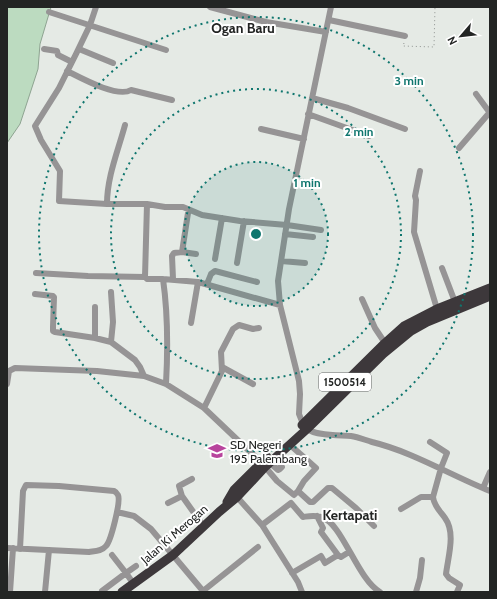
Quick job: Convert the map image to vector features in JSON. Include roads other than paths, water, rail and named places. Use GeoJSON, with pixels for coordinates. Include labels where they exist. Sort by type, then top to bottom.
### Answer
{"type":"FeatureCollection","features":[{"type":"Feature","properties":{"kind":"highway","name":"Jalan Ki Merogan"},"geometry":{"type":"LineString","coordinates":[[223,508],[234,490],[287,444],[384,343],[404,326],[437,309],[490,288]]}},
{"type":"Feature","properties":{"kind":"highway","name":"Jalan Ki Merogan"},"geometry":{"type":"LineString","coordinates":[[305,426],[411,331],[433,319],[490,296]]}},
{"type":"Feature","properties":{"kind":"highway","name":"Jalan Ki Merogan"},"geometry":{"type":"LineString","coordinates":[[129,589],[173,555],[223,508],[237,497],[268,462],[287,444]]}},
{"type":"Feature","properties":{"kind":"street"},"geometry":{"type":"LineString","coordinates":[[96,7],[79,49],[59,88],[37,123],[36,129],[41,140],[60,171],[59,201],[184,207],[202,215],[321,230]]}},
{"type":"Feature","properties":{"kind":"street"},"geometry":{"type":"LineString","coordinates":[[210,7],[266,22],[326,32]]}},
{"type":"Feature","properties":{"kind":"street"},"geometry":{"type":"LineString","coordinates":[[331,7],[286,225],[278,281],[280,305],[299,381],[299,414],[305,426],[316,433],[353,436],[378,443],[441,468],[464,481],[490,491]]}},
{"type":"Feature","properties":{"kind":"street"},"geometry":{"type":"LineString","coordinates":[[49,12],[166,50]]}},
{"type":"Feature","properties":{"kind":"street"},"geometry":{"type":"LineString","coordinates":[[329,20],[405,36]]}},
{"type":"Feature","properties":{"kind":"street"},"geometry":{"type":"LineString","coordinates":[[79,49],[113,64]]}},
{"type":"Feature","properties":{"kind":"street"},"geometry":{"type":"LineString","coordinates":[[44,50],[57,51],[58,55],[72,62]]}},
{"type":"Feature","properties":{"kind":"street"},"geometry":{"type":"LineString","coordinates":[[67,71],[112,91],[126,93],[131,90],[172,100]]}},
{"type":"Feature","properties":{"kind":"street"},"geometry":{"type":"LineString","coordinates":[[459,148],[490,112],[476,94]]}},
{"type":"Feature","properties":{"kind":"street"},"geometry":{"type":"LineString","coordinates":[[312,98],[348,108],[405,129]]}},
{"type":"Feature","properties":{"kind":"street"},"geometry":{"type":"LineString","coordinates":[[308,114],[369,136]]}},
{"type":"Feature","properties":{"kind":"street"},"geometry":{"type":"LineString","coordinates":[[107,204],[108,188],[125,125]]}},
{"type":"Feature","properties":{"kind":"street"},"geometry":{"type":"LineString","coordinates":[[261,129],[304,137]]}},
{"type":"Feature","properties":{"kind":"street"},"geometry":{"type":"LineString","coordinates":[[420,171],[415,196],[414,232],[437,309]]}},
{"type":"Feature","properties":{"kind":"street"},"geometry":{"type":"LineString","coordinates":[[145,277],[146,204]]}},
{"type":"Feature","properties":{"kind":"street"},"geometry":{"type":"LineString","coordinates":[[182,252],[188,213]]}},
{"type":"Feature","properties":{"kind":"street"},"geometry":{"type":"LineString","coordinates":[[215,259],[222,218]]}},
{"type":"Feature","properties":{"kind":"street"},"geometry":{"type":"LineString","coordinates":[[237,263],[244,221]]}},
{"type":"Feature","properties":{"kind":"street"},"geometry":{"type":"LineString","coordinates":[[285,234],[313,237]]}},
{"type":"Feature","properties":{"kind":"street"},"geometry":{"type":"LineString","coordinates":[[173,279],[172,256],[182,252],[196,254]]}},
{"type":"Feature","properties":{"kind":"street"},"geometry":{"type":"LineString","coordinates":[[281,262],[305,263]]}},
{"type":"Feature","properties":{"kind":"street"},"geometry":{"type":"LineString","coordinates":[[442,268],[455,302]]}},
{"type":"Feature","properties":{"kind":"street"},"geometry":{"type":"LineString","coordinates":[[207,284],[211,274],[215,271],[257,282]]}},
{"type":"Feature","properties":{"kind":"street"},"geometry":{"type":"LineString","coordinates":[[36,273],[145,277],[147,279],[173,279],[198,282],[280,305]]}},
{"type":"Feature","properties":{"kind":"street"},"geometry":{"type":"LineString","coordinates":[[164,279],[168,335],[166,384]]}},
{"type":"Feature","properties":{"kind":"street"},"geometry":{"type":"LineString","coordinates":[[191,323],[198,282]]}},
{"type":"Feature","properties":{"kind":"street"},"geometry":{"type":"LineString","coordinates":[[111,342],[112,292]]}},
{"type":"Feature","properties":{"kind":"street"},"geometry":{"type":"LineString","coordinates":[[35,294],[54,297],[53,331],[111,342],[135,360],[144,376]]}},
{"type":"Feature","properties":{"kind":"street"},"geometry":{"type":"LineString","coordinates":[[362,299],[375,328],[384,343]]}},
{"type":"Feature","properties":{"kind":"street"},"geometry":{"type":"LineString","coordinates":[[95,307],[95,338]]}},
{"type":"Feature","properties":{"kind":"street"},"geometry":{"type":"LineString","coordinates":[[204,408],[222,371],[221,352],[233,329],[238,325],[253,329],[259,328]]}},
{"type":"Feature","properties":{"kind":"street"},"geometry":{"type":"LineString","coordinates":[[222,367],[253,384]]}},
{"type":"Feature","properties":{"kind":"street"},"geometry":{"type":"LineString","coordinates":[[7,384],[9,371],[15,368],[97,370],[144,376],[166,384],[204,408],[268,462],[277,481],[294,495],[316,468],[287,444]]}},
{"type":"Feature","properties":{"kind":"street"},"geometry":{"type":"LineString","coordinates":[[430,442],[447,452],[433,497],[441,514],[445,518],[450,531],[450,545],[446,574],[449,578],[460,585],[457,592]]}},
{"type":"Feature","properties":{"kind":"street"},"geometry":{"type":"LineString","coordinates":[[483,488],[490,472]]}},
{"type":"Feature","properties":{"kind":"street"},"geometry":{"type":"LineString","coordinates":[[192,479],[180,485],[182,496],[204,527]]}},
{"type":"Feature","properties":{"kind":"street"},"geometry":{"type":"LineString","coordinates":[[10,592],[13,548],[23,491],[26,485],[59,486],[114,491],[119,496],[117,512],[109,540],[106,546],[102,549],[89,552],[13,548]]}},
{"type":"Feature","properties":{"kind":"street"},"geometry":{"type":"LineString","coordinates":[[298,491],[310,502],[313,502],[328,488],[332,488],[356,508],[374,526]]}},
{"type":"Feature","properties":{"kind":"street"},"geometry":{"type":"LineString","coordinates":[[168,503],[182,496]]}},
{"type":"Feature","properties":{"kind":"street"},"geometry":{"type":"LineString","coordinates":[[401,509],[423,496],[433,497]]}},
{"type":"Feature","properties":{"kind":"street"},"geometry":{"type":"LineString","coordinates":[[237,497],[262,525],[298,582],[302,592]]}},
{"type":"Feature","properties":{"kind":"street"},"geometry":{"type":"LineString","coordinates":[[262,525],[291,504],[303,517],[311,515],[324,518],[341,536],[349,552],[372,586],[380,592]]}},
{"type":"Feature","properties":{"kind":"street"},"geometry":{"type":"LineString","coordinates":[[117,512],[137,518],[158,536],[203,592],[258,547]]}},
{"type":"Feature","properties":{"kind":"street"},"geometry":{"type":"LineString","coordinates":[[316,516],[323,528],[321,532],[338,555]]}},
{"type":"Feature","properties":{"kind":"street"},"geometry":{"type":"LineString","coordinates":[[45,592],[49,550]]}},
{"type":"Feature","properties":{"kind":"street"},"geometry":{"type":"LineString","coordinates":[[292,573],[321,556],[325,563],[338,555],[341,557],[349,552]]}},
{"type":"Feature","properties":{"kind":"street"},"geometry":{"type":"LineString","coordinates":[[112,555],[126,573],[129,589]]}},
{"type":"Feature","properties":{"kind":"street"},"geometry":{"type":"LineString","coordinates":[[416,592],[420,578],[422,560]]}},
{"type":"Feature","properties":{"kind":"street"},"geometry":{"type":"LineString","coordinates":[[102,591],[136,566]]}},
{"type":"Feature","properties":{"kind":"place","name":"SD Negeri 195 Palembang"},"geometry":{"type":"Point","coordinates":[217,451]}},
{"type":"Feature","properties":{"kind":"district","name":"Ogan Baru"},"geometry":{"type":"Point","coordinates":[243,28]}},
{"type":"Feature","properties":{"kind":"district","name":"Kertapati"},"geometry":{"type":"Point","coordinates":[350,515]}}]}
